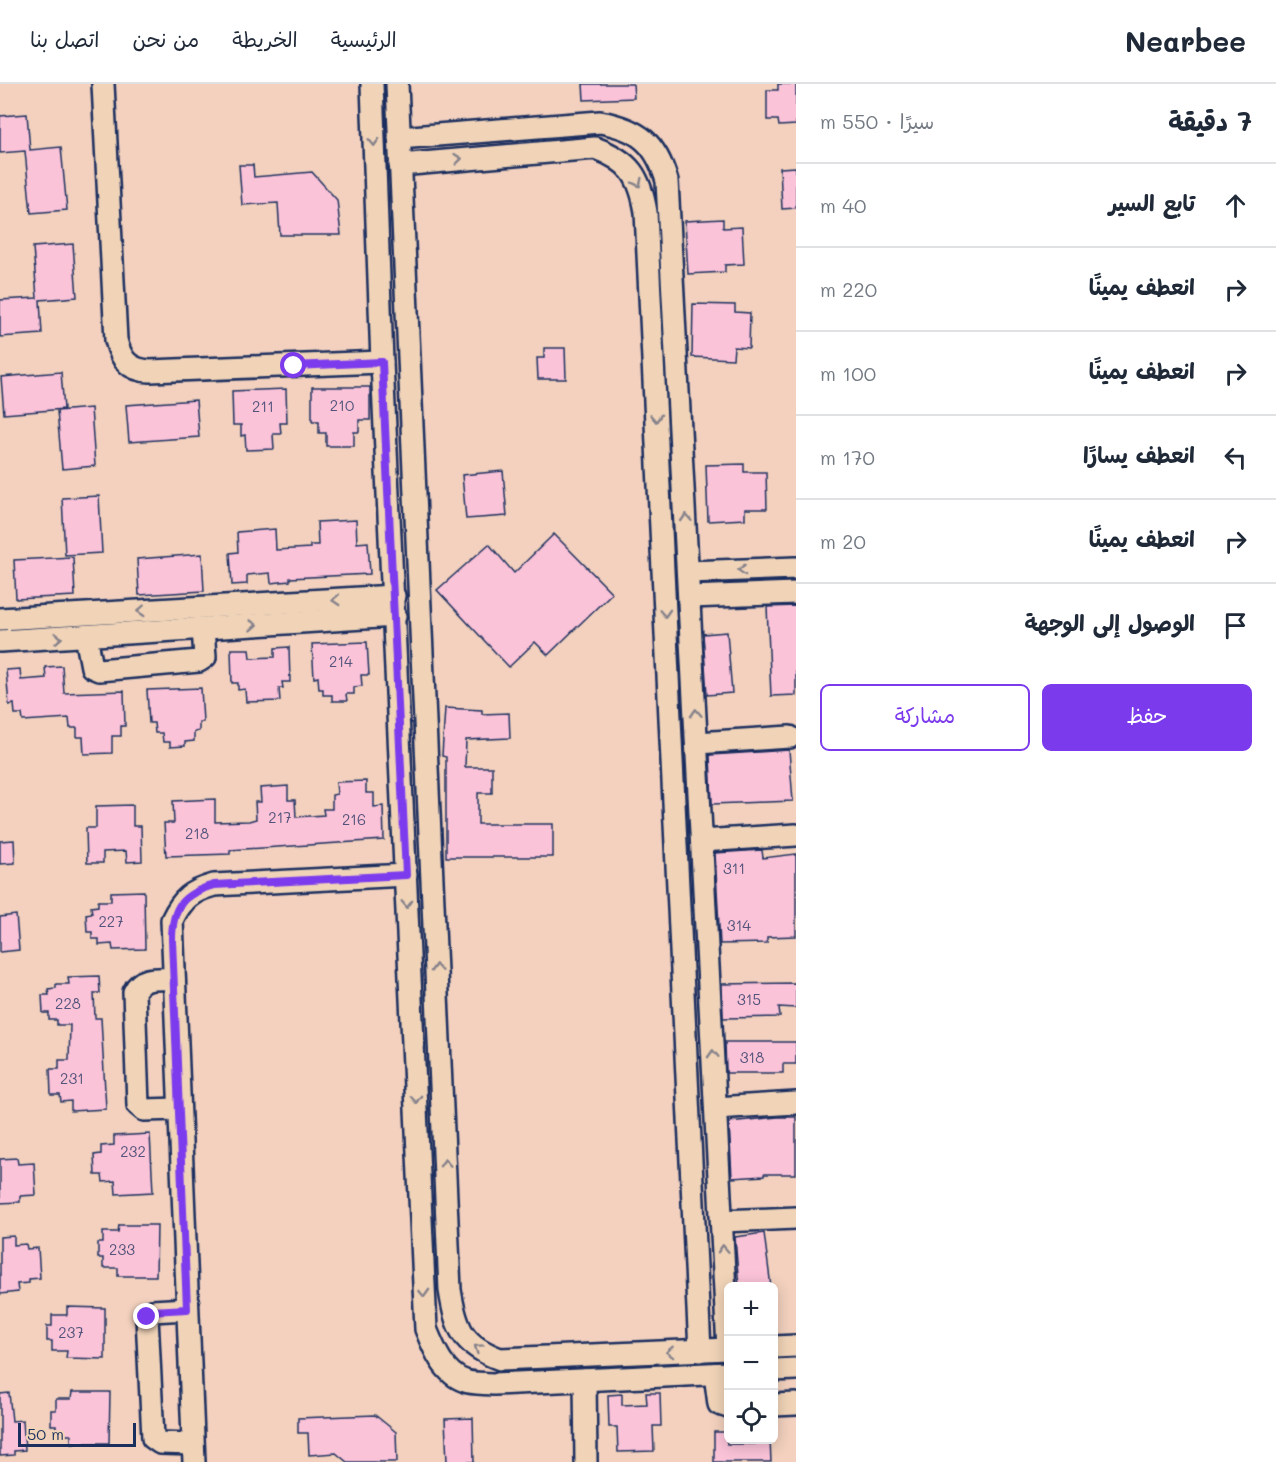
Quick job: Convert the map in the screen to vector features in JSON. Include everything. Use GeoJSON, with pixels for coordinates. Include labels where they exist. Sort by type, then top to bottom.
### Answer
{"type":"FeatureCollection","features":[{"type":"Feature","properties":{"kind":"street"},"geometry":{"type":"LineString","coordinates":[[103,84],[116,340],[119,353],[126,364],[137,370],[150,371],[382,362]]}},
{"type":"Feature","properties":{"kind":"street"},"geometry":{"type":"LineString","coordinates":[[372,84],[382,362],[395,606],[426,1329],[434,1351],[448,1369],[465,1381],[494,1384],[722,1373],[717,1398],[719,1404],[724,1406]]}},
{"type":"Feature","properties":{"kind":"street"},"geometry":{"type":"LineString","coordinates":[[397,84],[453,1313],[461,1334],[478,1351],[500,1359],[724,1349]]}},
{"type":"Feature","properties":{"kind":"street"},"geometry":{"type":"LineString","coordinates":[[399,138],[600,122],[622,126],[644,139],[658,155],[667,181],[727,1336]]}},
{"type":"Feature","properties":{"kind":"street"},"geometry":{"type":"LineString","coordinates":[[400,165],[595,148],[615,155],[631,170],[642,188],[646,212],[655,389],[699,1350]]}},
{"type":"Feature","properties":{"kind":"street"},"geometry":{"type":"LineString","coordinates":[[655,389],[679,386]]}},
{"type":"Feature","properties":{"kind":"street"},"geometry":{"type":"LineString","coordinates":[[688,572],[796,568]]}},
{"type":"Feature","properties":{"kind":"street"},"geometry":{"type":"LineString","coordinates":[[690,597],[796,593]]}},
{"type":"Feature","properties":{"kind":"street"},"geometry":{"type":"LineString","coordinates":[[0,619],[395,606]]}},
{"type":"Feature","properties":{"kind":"street"},"geometry":{"type":"LineString","coordinates":[[0,641],[203,628],[395,606]]}},
{"type":"Feature","properties":{"kind":"street"},"geometry":{"type":"LineString","coordinates":[[86,636],[92,667],[99,670],[199,661],[205,657],[207,649],[203,628]]}},
{"type":"Feature","properties":{"kind":"street"},"geometry":{"type":"LineString","coordinates":[[697,743],[790,737]]}},
{"type":"Feature","properties":{"kind":"street"},"geometry":{"type":"LineString","coordinates":[[673,786],[699,784]]}},
{"type":"Feature","properties":{"kind":"street"},"geometry":{"type":"LineString","coordinates":[[702,841],[796,835]]}},
{"type":"Feature","properties":{"kind":"street"},"geometry":{"type":"LineString","coordinates":[[187,1309],[152,1311],[147,1317],[153,1438],[160,1443],[193,1453],[172,920],[181,903],[195,890],[214,885],[406,875]]}},
{"type":"Feature","properties":{"kind":"street"},"geometry":{"type":"LineString","coordinates":[[174,979],[145,980],[137,984],[134,992],[137,1082],[138,1105],[144,1110],[179,1109]]}},
{"type":"Feature","properties":{"kind":"street"},"geometry":{"type":"LineString","coordinates":[[716,1108],[796,1103]]}},
{"type":"Feature","properties":{"kind":"street"},"geometry":{"type":"LineString","coordinates":[[722,1221],[796,1218]]}},
{"type":"Feature","properties":{"kind":"street"},"geometry":{"type":"LineString","coordinates":[[778,1347],[796,1346]]}},
{"type":"Feature","properties":{"kind":"street"},"geometry":{"type":"LineString","coordinates":[[778,1371],[796,1369]]}},
{"type":"Feature","properties":{"kind":"street"},"geometry":{"type":"LineString","coordinates":[[585,1380],[586,1462]]}},
{"type":"Feature","properties":{"kind":"street"},"geometry":{"type":"LineString","coordinates":[[778,1405],[796,1404]]}},
{"type":"Feature","properties":{"kind":"building"},"geometry":{"type":"Polygon","coordinates":[[[583,84],[633,84],[634,98],[584,100],[583,84]]]}},
{"type":"Feature","properties":{"kind":"building"},"geometry":{"type":"Polygon","coordinates":[[[778,84],[796,84],[796,125],[779,126],[778,120],[767,120],[767,90],[778,90],[778,84]]]}},
{"type":"Feature","properties":{"kind":"building"},"geometry":{"type":"Polygon","coordinates":[[[27,114],[30,150],[61,147],[67,210],[31,213],[25,151],[0,153],[0,116],[27,114]]]}},
{"type":"Feature","properties":{"kind":"building"},"geometry":{"type":"Polygon","coordinates":[[[239,165],[253,165],[254,177],[312,172],[337,200],[341,235],[280,235],[278,203],[242,205],[239,165]]]}},
{"type":"Feature","properties":{"kind":"building"},"geometry":{"type":"Polygon","coordinates":[[[796,167],[796,208],[782,209],[780,168],[796,167]]]}},
{"type":"Feature","properties":{"kind":"building"},"geometry":{"type":"Polygon","coordinates":[[[723,219],[723,228],[742,227],[744,264],[725,265],[725,272],[688,274],[685,221],[723,219]]]}},
{"type":"Feature","properties":{"kind":"building"},"geometry":{"type":"Polygon","coordinates":[[[73,244],[77,297],[40,300],[42,334],[0,337],[0,300],[37,298],[33,247],[73,244]]]}},
{"type":"Feature","properties":{"kind":"building"},"geometry":{"type":"Polygon","coordinates":[[[693,304],[735,305],[735,312],[750,313],[749,348],[734,347],[733,359],[692,357],[693,304]]]}},
{"type":"Feature","properties":{"kind":"building"},"geometry":{"type":"Polygon","coordinates":[[[544,348],[565,348],[566,379],[538,379],[537,358],[544,358],[544,348]]]}},
{"type":"Feature","properties":{"kind":"building"},"geometry":{"type":"Polygon","coordinates":[[[61,372],[64,409],[4,414],[1,377],[61,372]]]}},
{"type":"Feature","properties":{"kind":"building"},"geometry":{"type":"Polygon","coordinates":[[[312,387],[370,387],[370,420],[359,420],[359,432],[354,432],[354,446],[326,446],[326,433],[319,433],[319,421],[312,421],[312,387]]]}},
{"type":"Feature","properties":{"kind":"building"},"geometry":{"type":"Polygon","coordinates":[[[286,389],[287,423],[280,423],[281,434],[273,434],[274,449],[246,450],[245,435],[241,436],[241,425],[233,425],[232,391],[286,389]]]}},
{"type":"Feature","properties":{"kind":"building"},"geometry":{"type":"Polygon","coordinates":[[[196,400],[199,437],[129,442],[126,405],[196,400]]]}},
{"type":"Feature","properties":{"kind":"building"},"geometry":{"type":"Polygon","coordinates":[[[91,408],[95,466],[62,469],[57,411],[91,408]]]}},
{"type":"Feature","properties":{"kind":"building"},"geometry":{"type":"Polygon","coordinates":[[[744,464],[744,472],[766,472],[767,509],[745,509],[745,519],[708,521],[706,465],[744,464]]]}},
{"type":"Feature","properties":{"kind":"building"},"geometry":{"type":"Polygon","coordinates":[[[503,471],[507,516],[466,519],[462,475],[503,471]]]}},
{"type":"Feature","properties":{"kind":"building"},"geometry":{"type":"Polygon","coordinates":[[[99,496],[102,553],[65,555],[62,498],[99,496]]]}},
{"type":"Feature","properties":{"kind":"building"},"geometry":{"type":"Polygon","coordinates":[[[356,520],[357,543],[368,542],[370,574],[290,578],[290,581],[271,583],[270,573],[247,575],[247,584],[232,585],[230,553],[238,552],[237,532],[275,529],[276,550],[310,548],[310,545],[318,545],[317,522],[356,520]]]}},
{"type":"Feature","properties":{"kind":"building"},"geometry":{"type":"Polygon","coordinates":[[[554,534],[612,593],[548,655],[535,642],[509,667],[437,590],[489,544],[514,573],[554,534]]]}},
{"type":"Feature","properties":{"kind":"building"},"geometry":{"type":"Polygon","coordinates":[[[202,554],[204,591],[139,595],[137,559],[202,554]]]}},
{"type":"Feature","properties":{"kind":"building"},"geometry":{"type":"Polygon","coordinates":[[[73,557],[75,596],[16,599],[14,560],[73,557]]]}},
{"type":"Feature","properties":{"kind":"building"},"geometry":{"type":"Polygon","coordinates":[[[796,606],[796,695],[771,696],[767,607],[796,606]]]}},
{"type":"Feature","properties":{"kind":"building"},"geometry":{"type":"Polygon","coordinates":[[[727,632],[732,693],[707,695],[703,634],[727,632]]]}},
{"type":"Feature","properties":{"kind":"building"},"geometry":{"type":"Polygon","coordinates":[[[367,642],[369,675],[361,675],[362,686],[354,687],[354,694],[346,694],[347,701],[332,701],[332,695],[323,695],[323,689],[319,689],[318,677],[314,678],[312,644],[367,642]]]}},
{"type":"Feature","properties":{"kind":"building"},"geometry":{"type":"Polygon","coordinates":[[[289,647],[290,682],[282,682],[283,688],[279,688],[280,701],[246,702],[245,689],[238,690],[238,683],[232,683],[231,649],[249,649],[250,658],[275,657],[275,648],[289,647]]]}},
{"type":"Feature","properties":{"kind":"building"},"geometry":{"type":"Polygon","coordinates":[[[62,666],[64,693],[124,691],[125,726],[121,726],[121,736],[112,736],[112,753],[84,754],[83,737],[77,737],[77,728],[70,728],[69,718],[23,721],[22,714],[15,714],[14,704],[9,705],[6,670],[20,669],[21,680],[46,678],[45,667],[62,666]]]}},
{"type":"Feature","properties":{"kind":"building"},"geometry":{"type":"Polygon","coordinates":[[[201,688],[203,722],[199,722],[199,731],[194,732],[194,741],[185,742],[185,746],[170,747],[170,742],[163,742],[162,733],[155,733],[154,723],[149,723],[147,690],[201,688]]]}},
{"type":"Feature","properties":{"kind":"building"},"geometry":{"type":"Polygon","coordinates":[[[445,708],[482,710],[482,714],[509,713],[510,738],[466,740],[465,767],[492,767],[492,793],[478,793],[478,824],[553,824],[553,857],[446,857],[446,757],[442,756],[445,708]]]}},
{"type":"Feature","properties":{"kind":"building"},"geometry":{"type":"Polygon","coordinates":[[[789,750],[793,801],[712,804],[710,755],[789,750]]]}},
{"type":"Feature","properties":{"kind":"building"},"geometry":{"type":"Polygon","coordinates":[[[366,781],[366,793],[374,793],[374,807],[383,806],[384,840],[230,850],[230,854],[166,856],[164,823],[174,823],[173,801],[215,799],[215,822],[249,821],[256,819],[255,802],[261,802],[260,788],[288,786],[288,800],[295,800],[296,817],[324,815],[323,809],[332,809],[332,795],[337,794],[336,782],[366,781]]]}},
{"type":"Feature","properties":{"kind":"building"},"geometry":{"type":"Polygon","coordinates":[[[133,805],[133,826],[141,826],[142,861],[127,862],[126,851],[103,852],[103,863],[87,863],[86,828],[96,828],[96,806],[133,805]]]}},
{"type":"Feature","properties":{"kind":"building"},"geometry":{"type":"Polygon","coordinates":[[[14,840],[15,863],[0,864],[0,841],[14,840]]]}},
{"type":"Feature","properties":{"kind":"building"},"geometry":{"type":"Polygon","coordinates":[[[762,850],[763,858],[796,854],[796,936],[767,937],[767,943],[720,944],[715,853],[762,850]]]}},
{"type":"Feature","properties":{"kind":"building"},"geometry":{"type":"Polygon","coordinates":[[[144,891],[145,949],[113,950],[112,944],[99,945],[99,939],[92,939],[92,932],[87,932],[86,914],[92,913],[91,907],[98,906],[98,901],[111,901],[111,892],[144,891]]]}},
{"type":"Feature","properties":{"kind":"building"},"geometry":{"type":"Polygon","coordinates":[[[16,915],[19,950],[0,952],[0,917],[16,915]]]}},
{"type":"Feature","properties":{"kind":"building"},"geometry":{"type":"Polygon","coordinates":[[[99,976],[100,993],[94,993],[95,1018],[101,1018],[106,1109],[71,1111],[71,1101],[61,1102],[60,1095],[51,1095],[50,1069],[59,1069],[59,1060],[69,1060],[70,1025],[57,1025],[57,1020],[49,1020],[49,1013],[43,1013],[42,995],[49,995],[48,989],[56,988],[56,984],[69,984],[68,977],[99,976]]]}},
{"type":"Feature","properties":{"kind":"building"},"geometry":{"type":"Polygon","coordinates":[[[796,983],[796,1008],[779,1007],[780,1017],[723,1018],[722,984],[796,983]]]}},
{"type":"Feature","properties":{"kind":"building"},"geometry":{"type":"Polygon","coordinates":[[[725,1042],[796,1042],[796,1064],[783,1064],[783,1073],[726,1073],[725,1042]]]}},
{"type":"Feature","properties":{"kind":"building"},"geometry":{"type":"Polygon","coordinates":[[[796,1117],[796,1174],[764,1174],[764,1176],[732,1178],[729,1122],[796,1117]]]}},
{"type":"Feature","properties":{"kind":"building"},"geometry":{"type":"Polygon","coordinates":[[[150,1134],[153,1192],[116,1194],[115,1181],[103,1182],[102,1175],[95,1175],[94,1155],[101,1154],[101,1146],[114,1145],[114,1136],[150,1134]]]}},
{"type":"Feature","properties":{"kind":"building"},"geometry":{"type":"Polygon","coordinates":[[[17,1158],[18,1164],[34,1163],[36,1195],[20,1196],[20,1202],[0,1203],[0,1159],[17,1158]]]}},
{"type":"Feature","properties":{"kind":"building"},"geometry":{"type":"Polygon","coordinates":[[[119,1225],[157,1225],[156,1276],[118,1276],[118,1268],[103,1268],[103,1258],[98,1258],[98,1243],[103,1243],[103,1232],[118,1232],[119,1225]]]}},
{"type":"Feature","properties":{"kind":"building"},"geometry":{"type":"Polygon","coordinates":[[[764,1233],[770,1282],[739,1282],[735,1237],[764,1233]]]}},
{"type":"Feature","properties":{"kind":"building"},"geometry":{"type":"Polygon","coordinates":[[[14,1236],[14,1245],[26,1244],[27,1249],[38,1248],[40,1278],[29,1279],[29,1283],[17,1284],[18,1292],[0,1294],[0,1237],[14,1236]]]}},
{"type":"Feature","properties":{"kind":"building"},"geometry":{"type":"Polygon","coordinates":[[[67,1307],[105,1308],[105,1359],[66,1358],[67,1351],[52,1351],[52,1341],[47,1341],[47,1326],[52,1326],[52,1315],[67,1315],[67,1307]]]}},
{"type":"Feature","properties":{"kind":"building"},"geometry":{"type":"Polygon","coordinates":[[[72,1392],[110,1392],[109,1443],[71,1443],[71,1435],[56,1435],[56,1425],[51,1425],[51,1410],[56,1410],[56,1399],[71,1399],[72,1392]]]}},
{"type":"Feature","properties":{"kind":"building"},"geometry":{"type":"Polygon","coordinates":[[[9,1393],[12,1421],[23,1420],[25,1450],[14,1451],[14,1455],[0,1456],[0,1394],[9,1393]]]}},
{"type":"Feature","properties":{"kind":"building"},"geometry":{"type":"Polygon","coordinates":[[[646,1393],[660,1393],[661,1426],[653,1426],[654,1451],[618,1452],[617,1427],[609,1427],[608,1395],[622,1394],[622,1405],[647,1404],[646,1393]]]}},
{"type":"Feature","properties":{"kind":"building"},"geometry":{"type":"Polygon","coordinates":[[[375,1415],[396,1432],[397,1462],[347,1462],[336,1453],[309,1455],[308,1433],[298,1433],[298,1418],[375,1415]]]}},
{"type":"Feature","properties":{"kind":"building"},"geometry":{"type":"Polygon","coordinates":[[[473,1418],[474,1462],[447,1462],[445,1419],[473,1418]]]}},
{"type":"Feature","properties":{"kind":"building"},"geometry":{"type":"Polygon","coordinates":[[[714,1432],[724,1432],[724,1444],[770,1444],[771,1462],[714,1462],[714,1432]]]}},
{"type":"Feature","properties":{"kind":"route"},"geometry":{"type":"LineString","coordinates":[[147,1317],[152,1311],[187,1309],[172,940],[172,920],[181,903],[195,890],[214,885],[406,875],[382,362],[294,366]]}}]}
